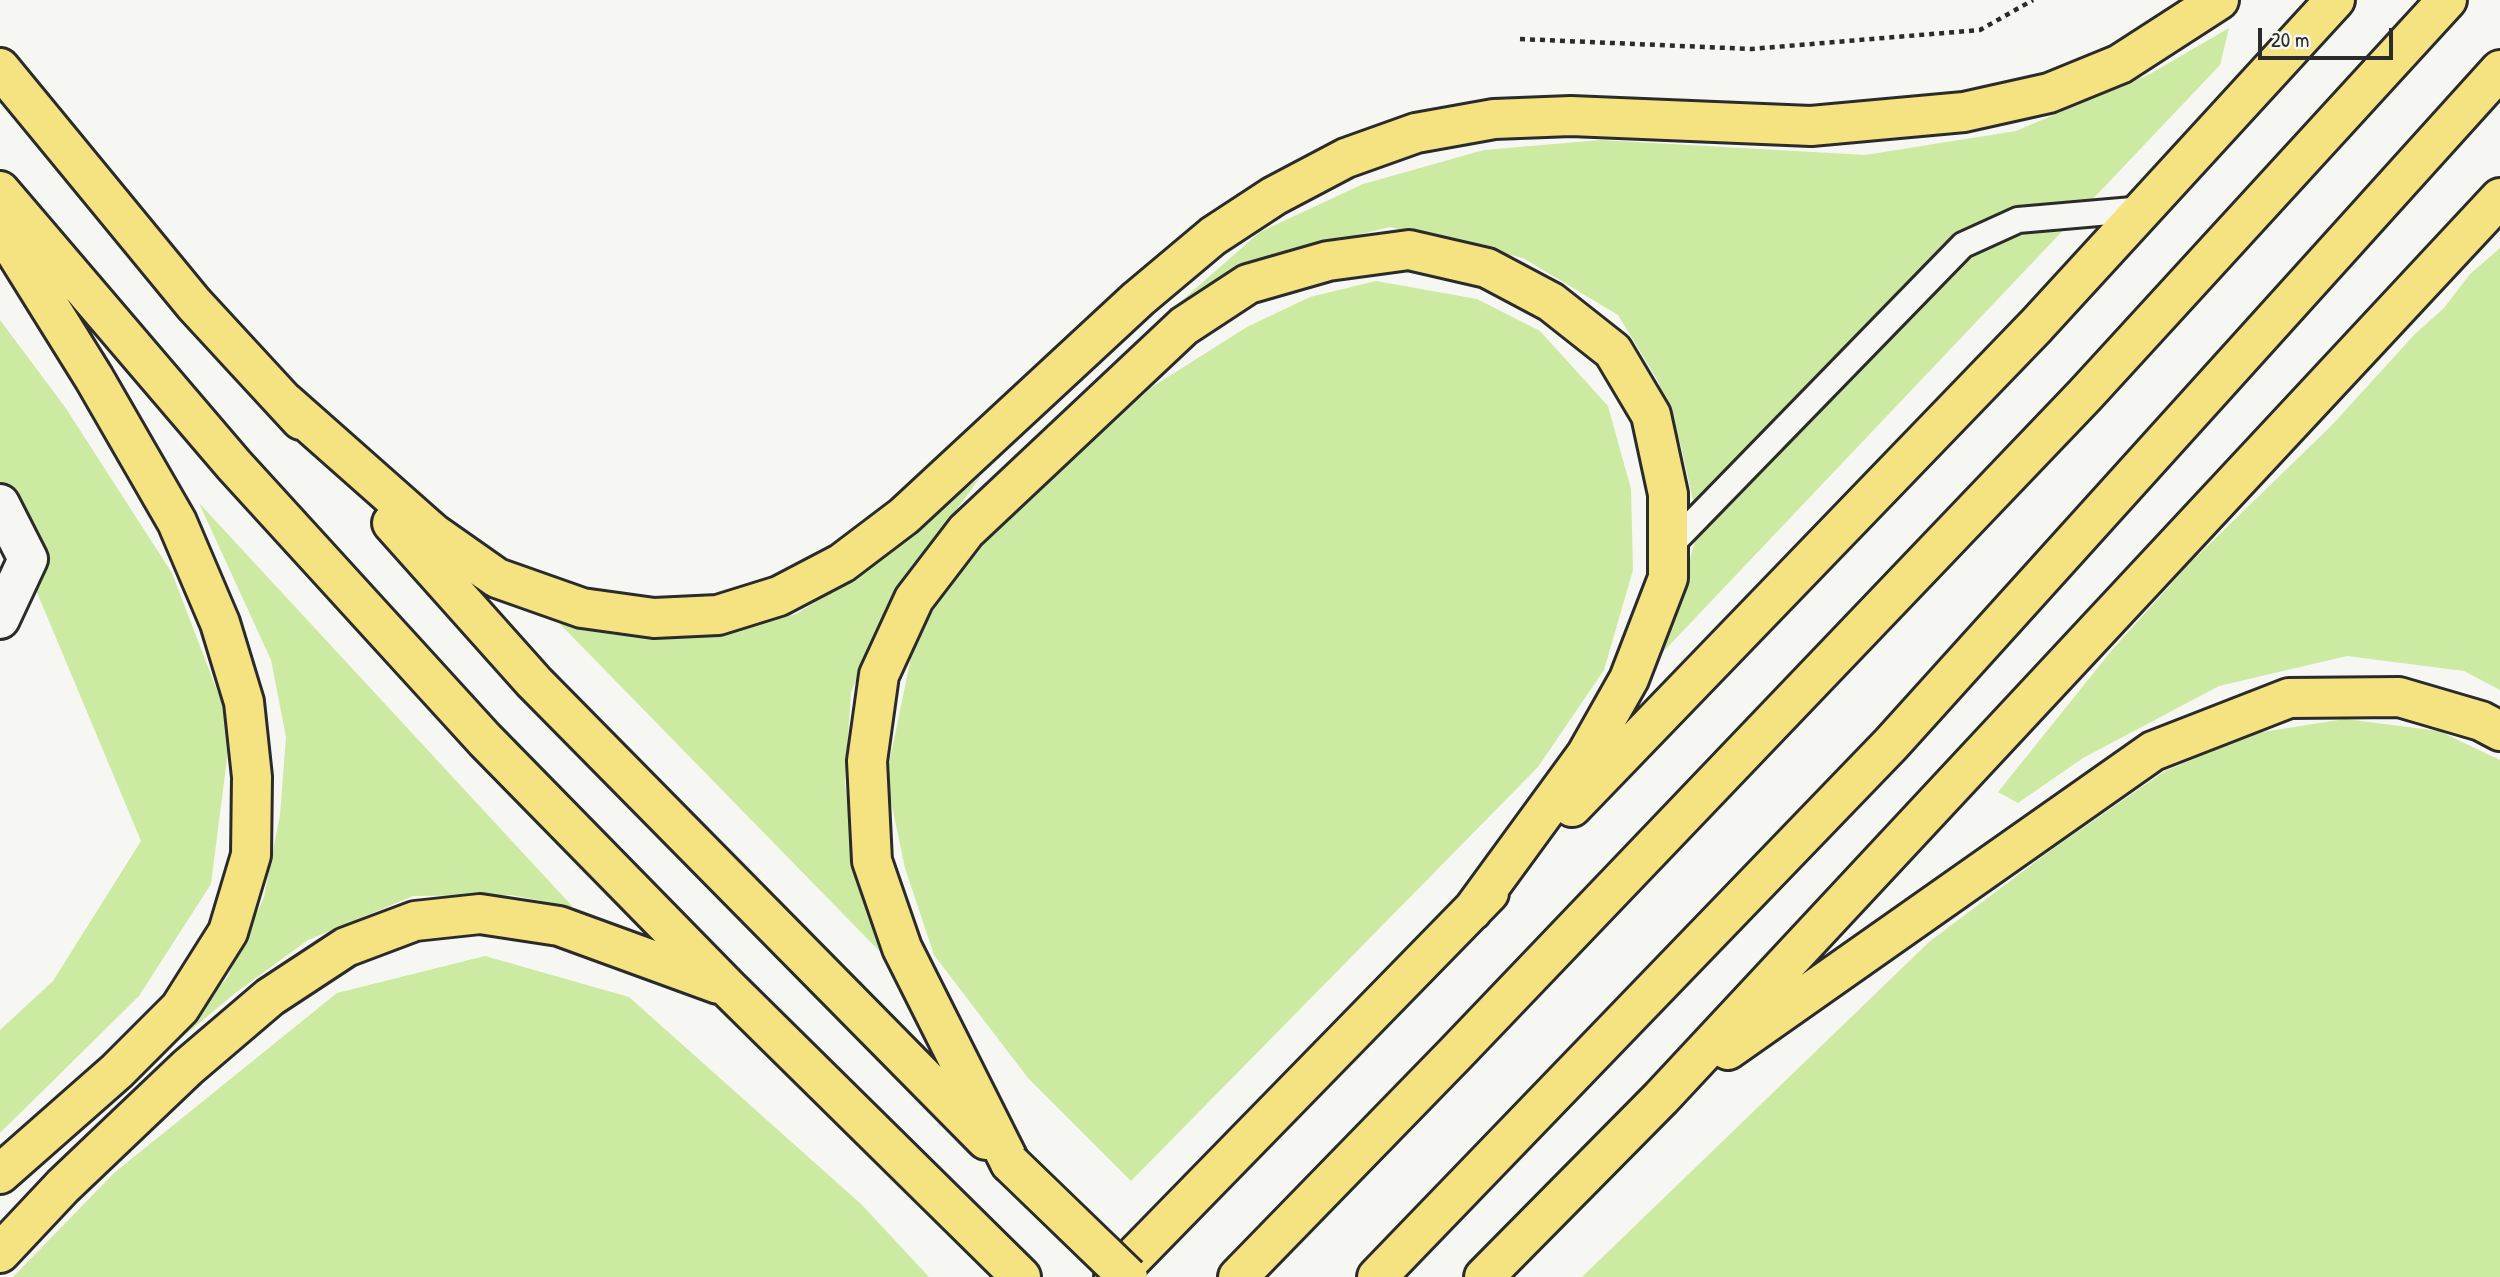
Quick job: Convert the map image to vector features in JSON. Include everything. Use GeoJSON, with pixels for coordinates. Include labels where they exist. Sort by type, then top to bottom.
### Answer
{"type":"FeatureCollection","features":[{"type":"Feature","properties":{"kind":"highway"},"geometry":{"type":"LineString","coordinates":[[285,402],[433,533],[497,579],[582,608],[654,618],[718,615],[779,596],[842,563],[904,516],[1138,299],[1213,236],[1273,196],[1346,158],[1416,133],[1494,119],[1571,116],[1811,126],[1964,112],[2049,93],[2120,64],[2220,0]]}},
{"type":"Feature","properties":{"kind":"highway"},"geometry":{"type":"LineString","coordinates":[[1114,1277],[1472,911],[2036,326],[2335,0]]}},
{"type":"Feature","properties":{"kind":"highway"},"geometry":{"type":"LineString","coordinates":[[1237,1277],[1477,1032],[2085,394],[2447,0]]}},
{"type":"Feature","properties":{"kind":"highway"},"geometry":{"type":"LineString","coordinates":[[0,68],[194,304],[285,402],[534,682],[968,1104],[1010,1163],[1128,1277]]}},
{"type":"Feature","properties":{"kind":"highway"},"geometry":{"type":"LineString","coordinates":[[1377,1277],[1891,744],[2500,71]]}},
{"type":"Feature","properties":{"kind":"highway"},"geometry":{"type":"LineString","coordinates":[[0,191],[234,466],[485,740],[728,988],[1021,1277]]}},
{"type":"Feature","properties":{"kind":"highway"},"geometry":{"type":"LineString","coordinates":[[1484,1277],[1661,1098],[2500,198]]}},
{"type":"Feature","properties":{"kind":"highway"},"geometry":{"type":"LineString","coordinates":[[0,227],[94,378],[177,522],[220,623],[244,702],[252,777],[251,855],[228,932],[180,1008],[126,1062],[0,1174]]}},
{"type":"Feature","properties":{"kind":"highway"},"geometry":{"type":"LineString","coordinates":[[968,1104],[902,948],[872,861],[867,761],[879,675],[914,598],[966,531],[1184,326],[1248,284],[1328,261],[1409,250],[1487,268],[1551,302],[1613,351],[1651,415],[1668,494],[1668,578],[1629,679],[1586,755],[1472,911]]}},
{"type":"Feature","properties":{"kind":"highway"},"geometry":{"type":"LineString","coordinates":[[1661,1098],[2153,751],[2289,698],[2399,697],[2481,721],[2500,731]]}},
{"type":"Feature","properties":{"kind":"highway"},"geometry":{"type":"LineString","coordinates":[[0,1253],[63,1186],[178,1076],[270,997],[346,947],[392,929],[415,921],[480,914],[559,926],[728,988]]}},
{"type":"Feature","properties":{"kind":"street"},"geometry":{"type":"LineString","coordinates":[[0,504],[28,559],[0,619]]}},
{"type":"Feature","properties":{"kind":"lane"},"geometry":{"type":"LineString","coordinates":[[1668,548],[1963,245],[2018,219],[2144,209]]}},
{"type":"Feature","properties":{"kind":"path"},"geometry":{"type":"LineString","coordinates":[[1520,39],[1751,49],[1980,30],[2033,0]]}},
{"type":"Feature","properties":{"kind":"green space"},"geometry":{"type":"Polygon","coordinates":[[[2229,28],[2220,65],[1662,653],[1699,528],[1681,446],[1658,381],[1618,315],[1523,258],[1390,227],[1242,263],[1163,317],[1260,232],[1363,184],[1484,150],[1601,140],[1865,155],[2016,131],[2150,74],[2229,28]]]}},
{"type":"Feature","properties":{"kind":"green space"},"geometry":{"type":"Polygon","coordinates":[[[2500,248],[2500,690],[2464,671],[2347,656],[2219,686],[2083,758],[2018,803],[1998,792],[2112,650],[2189,564],[2332,425],[2415,334],[2444,308],[2470,274],[2500,248]]]}},
{"type":"Feature","properties":{"kind":"green space"},"geometry":{"type":"Polygon","coordinates":[[[1376,281],[1477,299],[1540,331],[1608,406],[1631,489],[1633,570],[1604,670],[1538,767],[1131,1181],[1028,1078],[934,955],[905,868],[886,778],[913,648],[956,568],[1152,387],[1247,327],[1310,297],[1376,281]]]}},
{"type":"Feature","properties":{"kind":"green space"},"geometry":{"type":"Polygon","coordinates":[[[0,320],[65,407],[172,573],[231,727],[211,884],[139,996],[0,1133],[0,1030],[53,981],[141,841],[0,504],[0,320]]]}},
{"type":"Feature","properties":{"kind":"green space"},"geometry":{"type":"Polygon","coordinates":[[[981,476],[893,597],[851,692],[845,782],[856,872],[892,964],[559,623],[640,636],[695,638],[796,614],[871,568],[981,476]]]}},
{"type":"Feature","properties":{"kind":"green space"},"geometry":{"type":"Polygon","coordinates":[[[199,503],[573,907],[511,895],[413,896],[308,940],[234,994],[156,1059],[227,978],[264,897],[280,815],[286,737],[271,660],[199,503]]]}},
{"type":"Feature","properties":{"kind":"green space"},"geometry":{"type":"Polygon","coordinates":[[[2345,719],[2439,731],[2500,760],[2500,1277],[1582,1277],[1929,942],[2054,848],[2165,771],[2256,733],[2345,719]]]}},
{"type":"Feature","properties":{"kind":"green space"},"geometry":{"type":"Polygon","coordinates":[[[485,956],[629,997],[861,1204],[929,1277],[13,1277],[114,1173],[337,993],[485,956]]]}}]}
